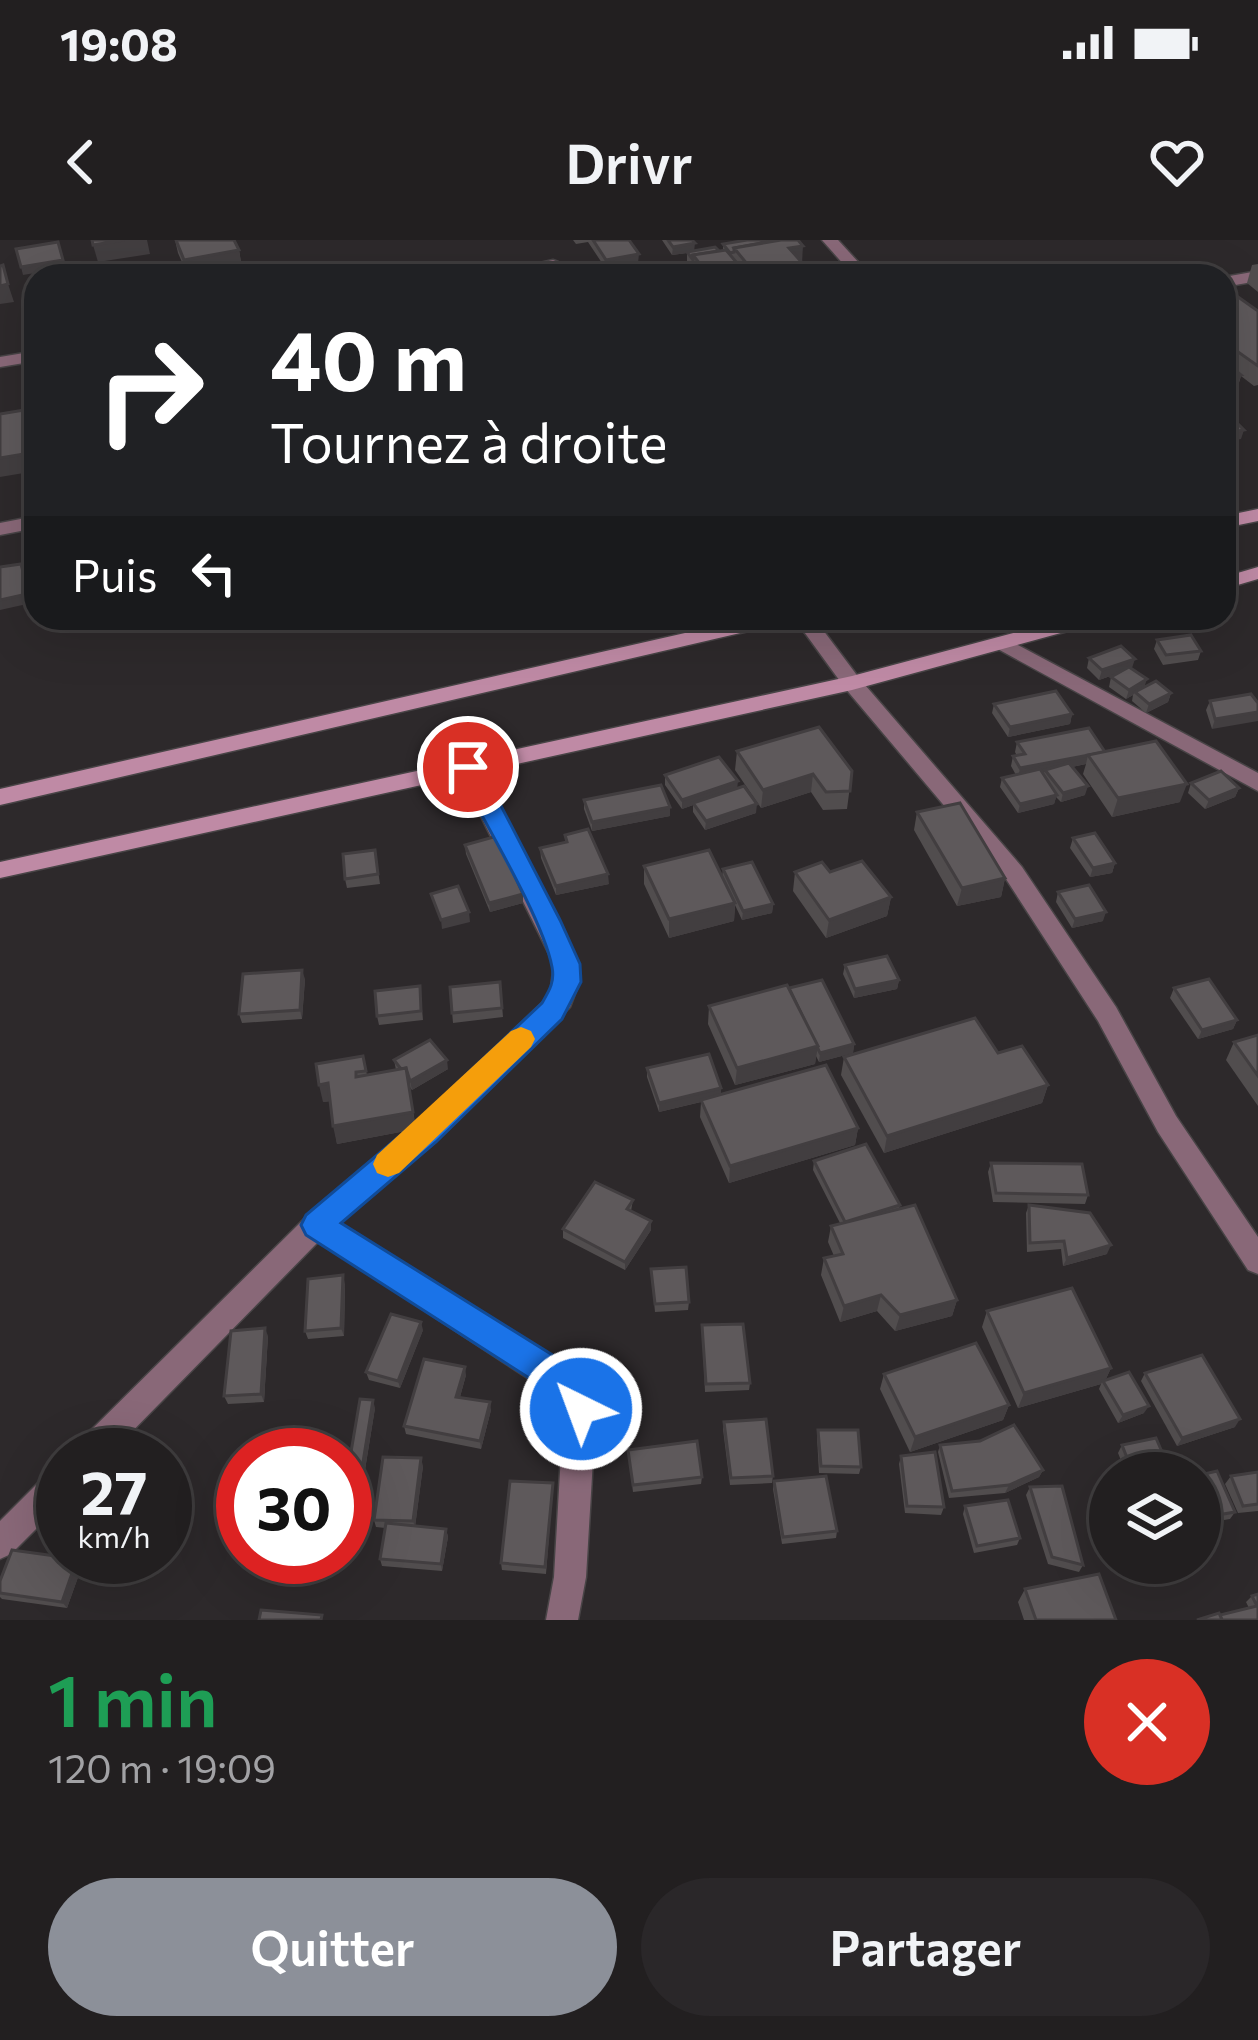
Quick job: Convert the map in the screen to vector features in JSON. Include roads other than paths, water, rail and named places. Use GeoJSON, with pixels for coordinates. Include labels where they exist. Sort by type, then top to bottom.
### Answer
{"type":"FeatureCollection","features":[{"type":"Feature","properties":{"kind":"main road"},"geometry":{"type":"LineString","coordinates":[[0,796],[726,630]]}},
{"type":"Feature","properties":{"kind":"main road"},"geometry":{"type":"LineString","coordinates":[[0,870],[852,683],[1050,630]]}},
{"type":"Feature","properties":{"kind":"street"},"geometry":{"type":"LineString","coordinates":[[830,240],[852,264]]}},
{"type":"Feature","properties":{"kind":"street"},"geometry":{"type":"LineString","coordinates":[[813,630],[852,683],[1014,873],[1107,1014],[1167,1124],[1258,1261]]}},
{"type":"Feature","properties":{"kind":"street"},"geometry":{"type":"LineString","coordinates":[[1003,643],[1253,776]]}},
{"type":"Feature","properties":{"kind":"street"},"geometry":{"type":"LineString","coordinates":[[115,1428],[317,1225],[425,1133],[552,1011],[567,982],[566,964],[468,767]]}},
{"type":"Feature","properties":{"kind":"street"},"geometry":{"type":"LineString","coordinates":[[317,1225],[576,1393],[581,1409],[571,1577],[562,1620]]}},
{"type":"Feature","properties":{"kind":"street"},"geometry":{"type":"LineString","coordinates":[[0,1544],[36,1507]]}}]}
